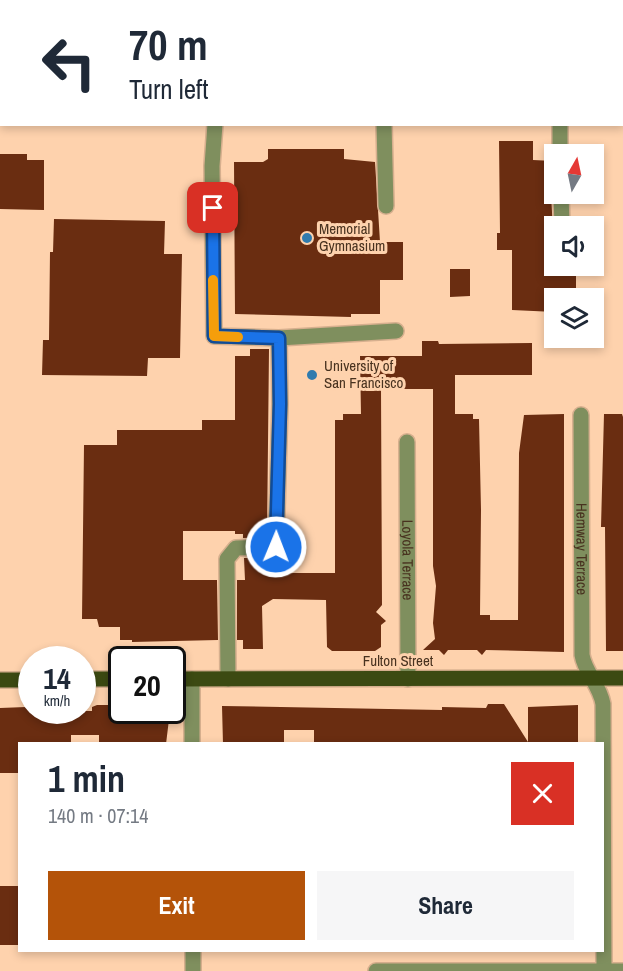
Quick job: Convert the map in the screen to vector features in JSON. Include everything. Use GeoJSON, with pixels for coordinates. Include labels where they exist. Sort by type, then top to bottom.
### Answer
{"type":"FeatureCollection","features":[{"type":"Feature","properties":{"kind":"main road","name":"Fulton Street"},"geometry":{"type":"LineString","coordinates":[[186,679],[623,678]]}},
{"type":"Feature","properties":{"kind":"main road"},"geometry":{"type":"LineString","coordinates":[[0,680],[18,680]]}},
{"type":"Feature","properties":{"kind":"street"},"geometry":{"type":"LineString","coordinates":[[215,126],[212,166],[214,336],[279,338],[396,331]]}},
{"type":"Feature","properties":{"kind":"street"},"geometry":{"type":"LineString","coordinates":[[384,126],[386,206]]}},
{"type":"Feature","properties":{"kind":"street"},"geometry":{"type":"LineString","coordinates":[[560,126],[560,144]]}},
{"type":"Feature","properties":{"kind":"street"},"geometry":{"type":"LineString","coordinates":[[228,679],[227,559],[236,548],[276,547],[280,404],[279,338]]}},
{"type":"Feature","properties":{"kind":"street","name":"Hemway Terrace"},"geometry":{"type":"LineString","coordinates":[[581,415],[582,655],[586,669],[598,686],[603,704],[603,742]]}},
{"type":"Feature","properties":{"kind":"street","name":"Loyola Terrace"},"geometry":{"type":"LineString","coordinates":[[407,442],[408,679]]}},
{"type":"Feature","properties":{"kind":"street"},"geometry":{"type":"LineString","coordinates":[[192,679],[192,742]]}},
{"type":"Feature","properties":{"kind":"street"},"geometry":{"type":"LineString","coordinates":[[193,952],[193,971]]}},
{"type":"Feature","properties":{"kind":"street","name":"Hemway Terrace"},"geometry":{"type":"LineString","coordinates":[[604,952],[604,971]]}},
{"type":"Feature","properties":{"kind":"street"},"geometry":{"type":"LineString","coordinates":[[376,971],[623,970]]}},
{"type":"Feature","properties":{"kind":"building"},"geometry":{"type":"Polygon","coordinates":[[[499,141],[533,141],[533,160],[544,161],[544,204],[552,204],[552,216],[544,216],[544,276],[576,276],[576,288],[544,288],[544,311],[512,310],[512,250],[497,250],[497,233],[500,233],[499,141]]]}},
{"type":"Feature","properties":{"kind":"building","name":"Memorial Gymnasium"},"geometry":{"type":"Polygon","coordinates":[[[268,149],[344,149],[344,159],[375,162],[380,242],[403,242],[403,280],[380,280],[380,314],[351,314],[351,317],[235,314],[234,162],[263,162],[268,159],[268,149]]]}},
{"type":"Feature","properties":{"kind":"building"},"geometry":{"type":"Polygon","coordinates":[[[0,154],[27,154],[27,160],[44,160],[44,210],[0,209],[0,154]]]}},
{"type":"Feature","properties":{"kind":"building"},"geometry":{"type":"Polygon","coordinates":[[[54,219],[165,221],[164,254],[182,254],[180,358],[148,358],[147,376],[42,375],[43,340],[49,340],[50,252],[53,252],[54,219]]]}},
{"type":"Feature","properties":{"kind":"building"},"geometry":{"type":"Polygon","coordinates":[[[450,269],[470,269],[470,296],[450,297],[450,269]]]}},
{"type":"Feature","properties":{"kind":"building"},"geometry":{"type":"Polygon","coordinates":[[[422,341],[438,341],[439,344],[532,343],[532,375],[455,375],[455,414],[473,414],[473,419],[479,419],[480,615],[490,615],[490,620],[518,620],[519,453],[524,415],[564,414],[564,652],[486,650],[482,655],[477,650],[448,650],[444,655],[439,650],[423,650],[435,639],[433,623],[436,586],[433,566],[433,389],[381,389],[382,605],[376,612],[386,621],[381,625],[381,647],[375,651],[332,651],[327,647],[326,600],[273,599],[262,606],[263,649],[243,649],[243,640],[237,640],[237,580],[245,580],[244,558],[277,557],[277,573],[335,573],[335,420],[343,420],[343,414],[361,414],[360,356],[422,356],[422,341]]]}},
{"type":"Feature","properties":{"kind":"building"},"geometry":{"type":"Polygon","coordinates":[[[250,349],[269,349],[267,537],[243,538],[243,534],[235,534],[235,531],[183,531],[183,580],[217,580],[218,640],[132,642],[132,640],[120,640],[120,627],[99,627],[97,619],[82,619],[84,445],[117,445],[117,430],[202,430],[202,420],[235,420],[235,356],[250,356],[250,349]]]}},
{"type":"Feature","properties":{"kind":"building"},"geometry":{"type":"Polygon","coordinates":[[[604,414],[622,414],[623,417],[623,651],[606,651],[605,527],[601,527],[604,414]]]}},
{"type":"Feature","properties":{"kind":"building"},"geometry":{"type":"Polygon","coordinates":[[[488,704],[504,704],[528,742],[314,742],[314,730],[284,730],[284,742],[223,742],[222,706],[442,710],[442,707],[486,708],[488,704]]]}},
{"type":"Feature","properties":{"kind":"building"},"geometry":{"type":"Polygon","coordinates":[[[96,705],[108,705],[108,724],[168,724],[166,742],[99,742],[99,735],[71,735],[71,742],[18,742],[18,773],[0,773],[0,708],[18,707],[18,724],[96,724],[96,705]]]}},
{"type":"Feature","properties":{"kind":"building"},"geometry":{"type":"Polygon","coordinates":[[[578,705],[578,742],[528,742],[528,707],[578,705]]]}},
{"type":"Feature","properties":{"kind":"building"},"geometry":{"type":"Polygon","coordinates":[[[0,886],[18,886],[18,945],[0,945],[0,886]]]}},
{"type":"Feature","properties":{"kind":"slow traffic"},"geometry":{"type":"LineString","coordinates":[[213,280],[214,336],[238,337]]}},
{"type":"Feature","properties":{"kind":"place","name":"Memorial Gymnasium"},"geometry":{"type":"Point","coordinates":[307,238]}},
{"type":"Feature","properties":{"kind":"place","name":"University of San Francisco"},"geometry":{"type":"Point","coordinates":[312,375]}},
{"type":"Feature","properties":{"kind":"route"},"geometry":{"type":"LineString","coordinates":[[213,208],[214,336],[279,338],[280,404],[276,547]]}}]}
